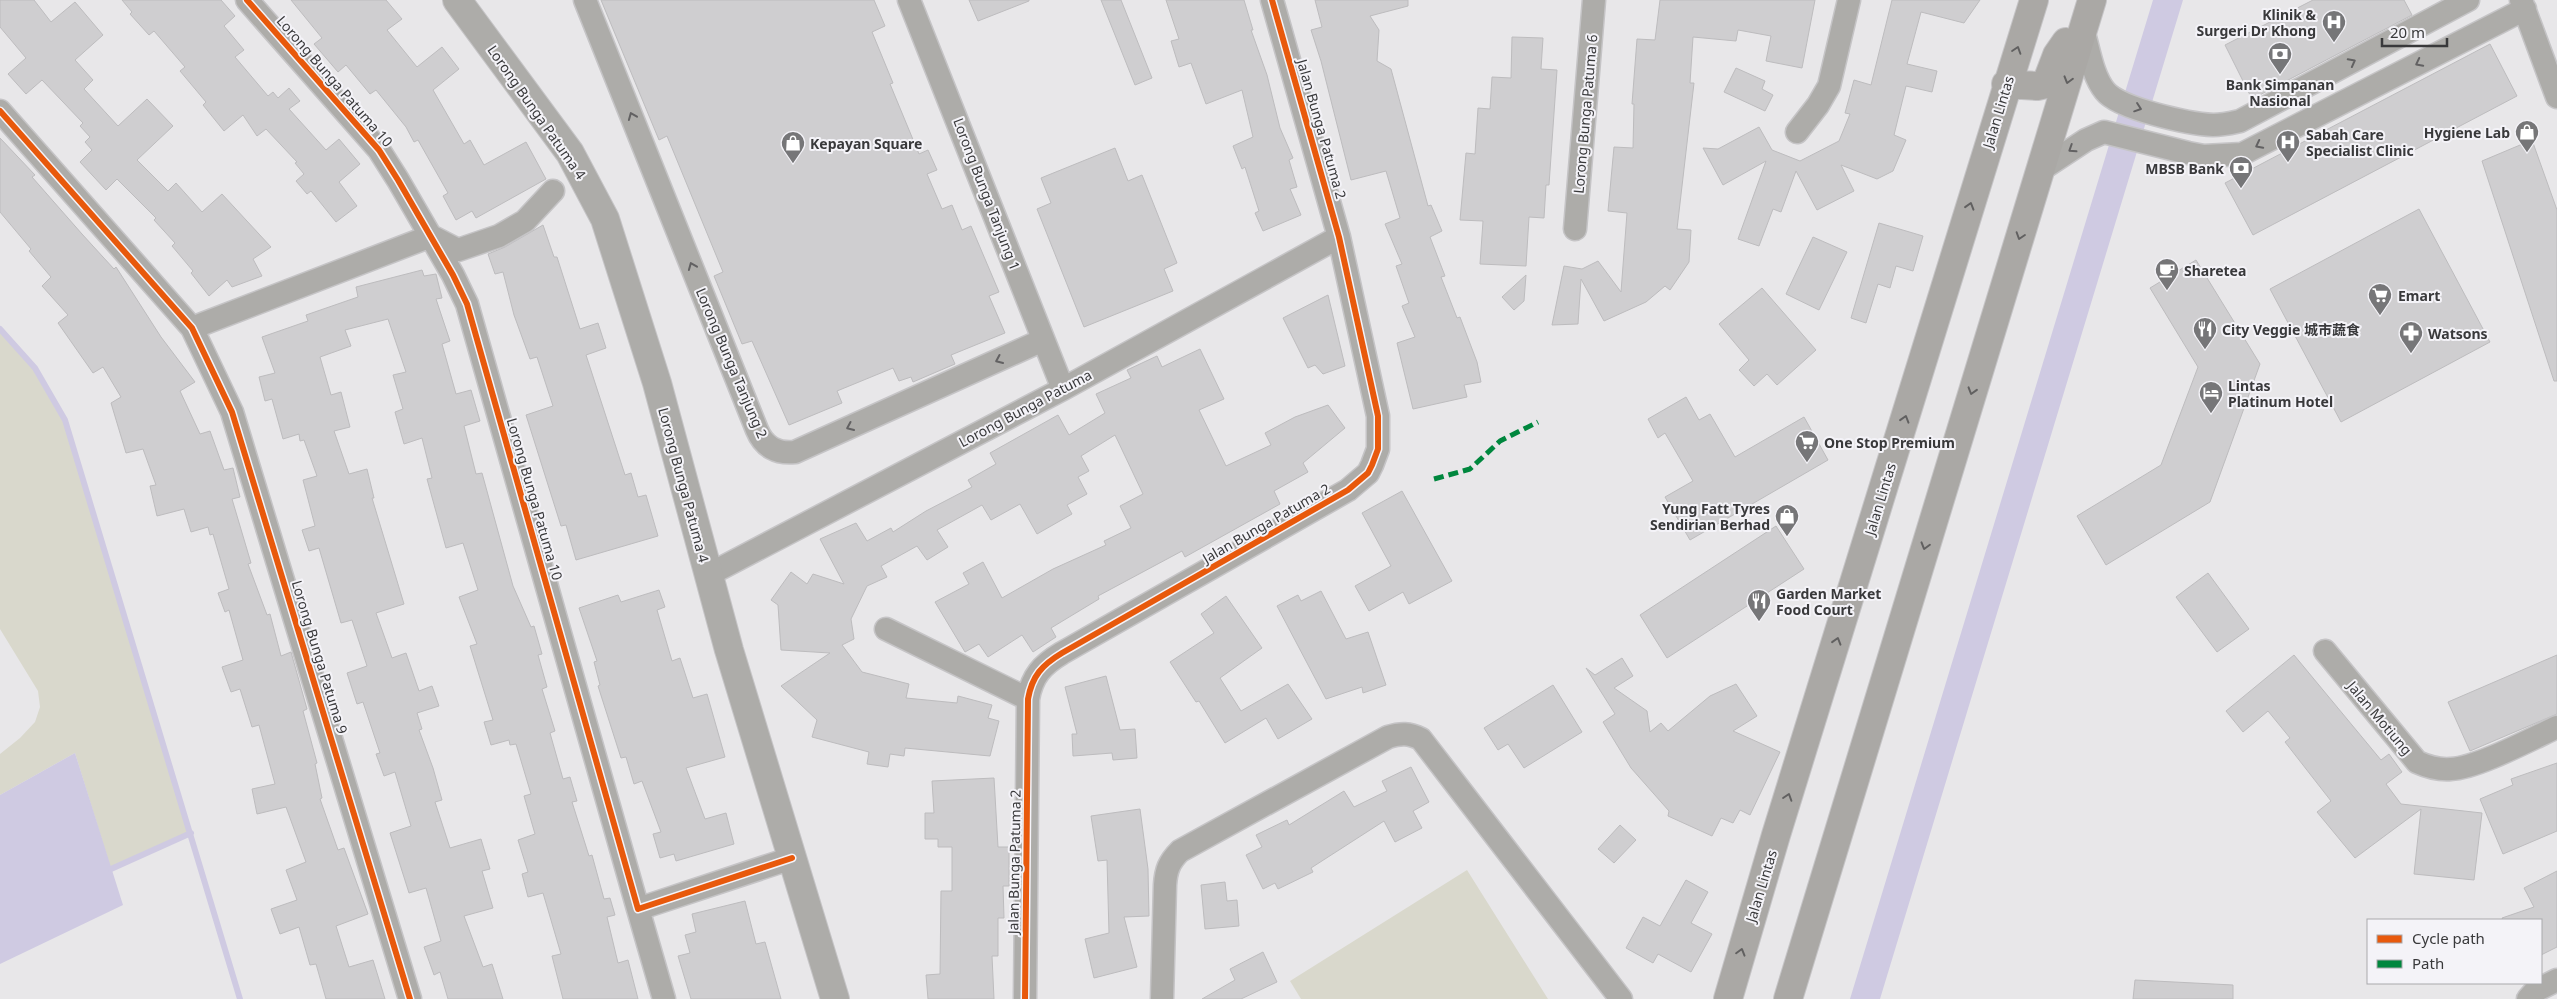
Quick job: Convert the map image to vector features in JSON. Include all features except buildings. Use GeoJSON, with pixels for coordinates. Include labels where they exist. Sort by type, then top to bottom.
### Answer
{"type":"FeatureCollection","features":[{"type":"Feature","properties":{"kind":"highway","name":"Jalan Lintas"},"geometry":{"type":"LineString","coordinates":[[1728,999],[2006,84],[2034,0]]}},
{"type":"Feature","properties":{"kind":"highway"},"geometry":{"type":"LineString","coordinates":[[2006,84],[2037,86],[2046,84],[2057,56],[2092,1]]}},
{"type":"Feature","properties":{"kind":"highway"},"geometry":{"type":"LineString","coordinates":[[1788,999],[2092,1]]}},
{"type":"Feature","properties":{"kind":"street","name":"Lorong Bunga Patuma 10"},"geometry":{"type":"LineString","coordinates":[[247,0],[379,150],[430,236],[467,304],[664,999]]}},
{"type":"Feature","properties":{"kind":"street","name":"Lorong Bunga Tanjung 2"},"geometry":{"type":"LineString","coordinates":[[585,0],[757,430],[766,444],[780,452],[794,452],[1043,340]]}},
{"type":"Feature","properties":{"kind":"street","name":"Lorong Bunga Tanjung 1"},"geometry":{"type":"LineString","coordinates":[[909,0],[1063,389]]}},
{"type":"Feature","properties":{"kind":"street","name":"Jalan Bunga Patuma 2"},"geometry":{"type":"LineString","coordinates":[[1025,999],[1028,699],[1036,674],[1046,662],[1316,510],[1348,490],[1368,473],[1378,449],[1378,416],[1339,237],[1272,0]]}},
{"type":"Feature","properties":{"kind":"street","name":"Lorong Bunga Patuma 6"},"geometry":{"type":"LineString","coordinates":[[1575,229],[1594,0]]}},
{"type":"Feature","properties":{"kind":"street"},"geometry":{"type":"LineString","coordinates":[[1797,132],[1818,105],[1829,86],[1849,0]]}},
{"type":"Feature","properties":{"kind":"street"},"geometry":{"type":"LineString","coordinates":[[2083,30],[2097,77],[2104,91],[2114,100],[2162,116],[2212,125],[2240,121],[2468,0]]}},
{"type":"Feature","properties":{"kind":"street","name":"Lorong Bunga Patuma 4"},"geometry":{"type":"LineString","coordinates":[[458,2],[570,153],[606,219],[657,382],[708,575],[835,999]]}},
{"type":"Feature","properties":{"kind":"street"},"geometry":{"type":"LineString","coordinates":[[2042,169],[2086,140],[2104,132],[2151,145],[2204,156],[2242,154],[2523,4],[2557,97]]}},
{"type":"Feature","properties":{"kind":"street","name":"Lorong Bunga Patuma 9"},"geometry":{"type":"LineString","coordinates":[[0,111],[192,328],[232,412],[410,999]]}},
{"type":"Feature","properties":{"kind":"street"},"geometry":{"type":"LineString","coordinates":[[192,328],[430,236],[458,250],[498,236],[525,221],[553,191]]}},
{"type":"Feature","properties":{"kind":"street","name":"Lorong Bunga Patuma"},"geometry":{"type":"LineString","coordinates":[[708,575],[1063,389],[1339,237]]}},
{"type":"Feature","properties":{"kind":"street"},"geometry":{"type":"LineString","coordinates":[[886,628],[1028,699]]}},
{"type":"Feature","properties":{"kind":"street","name":"Jalan Motiung"},"geometry":{"type":"LineString","coordinates":[[2325,652],[2417,762],[2429,767],[2440,769],[2461,768],[2557,727]]}},
{"type":"Feature","properties":{"kind":"street"},"geometry":{"type":"LineString","coordinates":[[1162,999],[1165,885],[1166,871],[1171,859],[1180,851],[1398,734],[1410,734],[1422,739],[1621,999]]}},
{"type":"Feature","properties":{"kind":"street"},"geometry":{"type":"LineString","coordinates":[[638,909],[792,858]]}},
{"type":"Feature","properties":{"kind":"street"},"geometry":{"type":"LineString","coordinates":[[2528,999],[2535,991],[2557,980]]}},
{"type":"Feature","properties":{"kind":"shaded area"},"geometry":{"type":"Polygon","coordinates":[[[2153,0],[2183,0],[1880,999],[1850,999],[2153,0]]]}},
{"type":"Feature","properties":{"kind":"shaded area"},"geometry":{"type":"Polygon","coordinates":[[[0,329],[35,368],[65,420],[191,833],[111,869],[75,753],[0,795],[0,754],[20,738],[35,722],[40,707],[38,691],[0,629],[0,329]]]}},
{"type":"Feature","properties":{"kind":"shaded area"},"geometry":{"type":"Polygon","coordinates":[[[75,753],[123,905],[0,964],[0,795],[75,753]]]}},
{"type":"Feature","properties":{"kind":"shaded area"},"geometry":{"type":"Polygon","coordinates":[[[1467,870],[1548,999],[1301,999],[1290,981],[1467,870]]]}},
{"type":"Feature","properties":{"kind":"waterway"},"geometry":{"type":"LineString","coordinates":[[0,329],[35,368],[65,420],[240,999]]}},
{"type":"Feature","properties":{"kind":"waterway"},"geometry":{"type":"LineString","coordinates":[[111,869],[191,833]]}},
{"type":"Feature","properties":{"kind":"marked path"},"geometry":{"type":"LineString","coordinates":[[1434,479],[1470,469],[1500,441],[1538,422]]}},
{"type":"Feature","properties":{"kind":"cycle path"},"geometry":{"type":"LineString","coordinates":[[247,0],[379,150],[453,275],[467,304],[638,909],[792,858]]}},
{"type":"Feature","properties":{"kind":"cycle path"},"geometry":{"type":"LineString","coordinates":[[1025,999],[1028,699],[1035,678],[1049,662],[1062,653],[1348,490],[1368,473],[1378,449],[1378,416],[1339,237],[1272,0]]}},
{"type":"Feature","properties":{"kind":"cycle path"},"geometry":{"type":"LineString","coordinates":[[0,111],[192,328],[232,412],[410,999]]}},
{"type":"Feature","properties":{"kind":"place","name":"Klinik & Surgeri Dr Khong"},"geometry":{"type":"Point","coordinates":[2334,43]}},
{"type":"Feature","properties":{"kind":"place","name":"Bank Simpanan Nasional"},"geometry":{"type":"Point","coordinates":[2280,75]}},
{"type":"Feature","properties":{"kind":"place","name":"Hygiene Lab"},"geometry":{"type":"Point","coordinates":[2527,153]}},
{"type":"Feature","properties":{"kind":"place","name":"Sabah Care Specialist Clinic"},"geometry":{"type":"Point","coordinates":[2288,163]}},
{"type":"Feature","properties":{"kind":"place","name":"Kepayan Square"},"geometry":{"type":"Point","coordinates":[793,164]}},
{"type":"Feature","properties":{"kind":"place","name":"MBSB Bank"},"geometry":{"type":"Point","coordinates":[2241,189]}},
{"type":"Feature","properties":{"kind":"place","name":"Sharetea"},"geometry":{"type":"Point","coordinates":[2167,291]}},
{"type":"Feature","properties":{"kind":"place","name":"Emart"},"geometry":{"type":"Point","coordinates":[2380,316]}},
{"type":"Feature","properties":{"kind":"place","name":"City Veggie 城市蔬食"},"geometry":{"type":"Point","coordinates":[2205,350]}},
{"type":"Feature","properties":{"kind":"place","name":"Watsons"},"geometry":{"type":"Point","coordinates":[2411,354]}},
{"type":"Feature","properties":{"kind":"place","name":"Lintas Platinum Hotel"},"geometry":{"type":"Point","coordinates":[2211,414]}},
{"type":"Feature","properties":{"kind":"place","name":"One Stop Premium"},"geometry":{"type":"Point","coordinates":[1807,463]}},
{"type":"Feature","properties":{"kind":"place","name":"Yung Fatt Tyres Sendirian Berhad"},"geometry":{"type":"Point","coordinates":[1787,537]}},
{"type":"Feature","properties":{"kind":"place","name":"Garden Market Food Court"},"geometry":{"type":"Point","coordinates":[1759,622]}}]}
